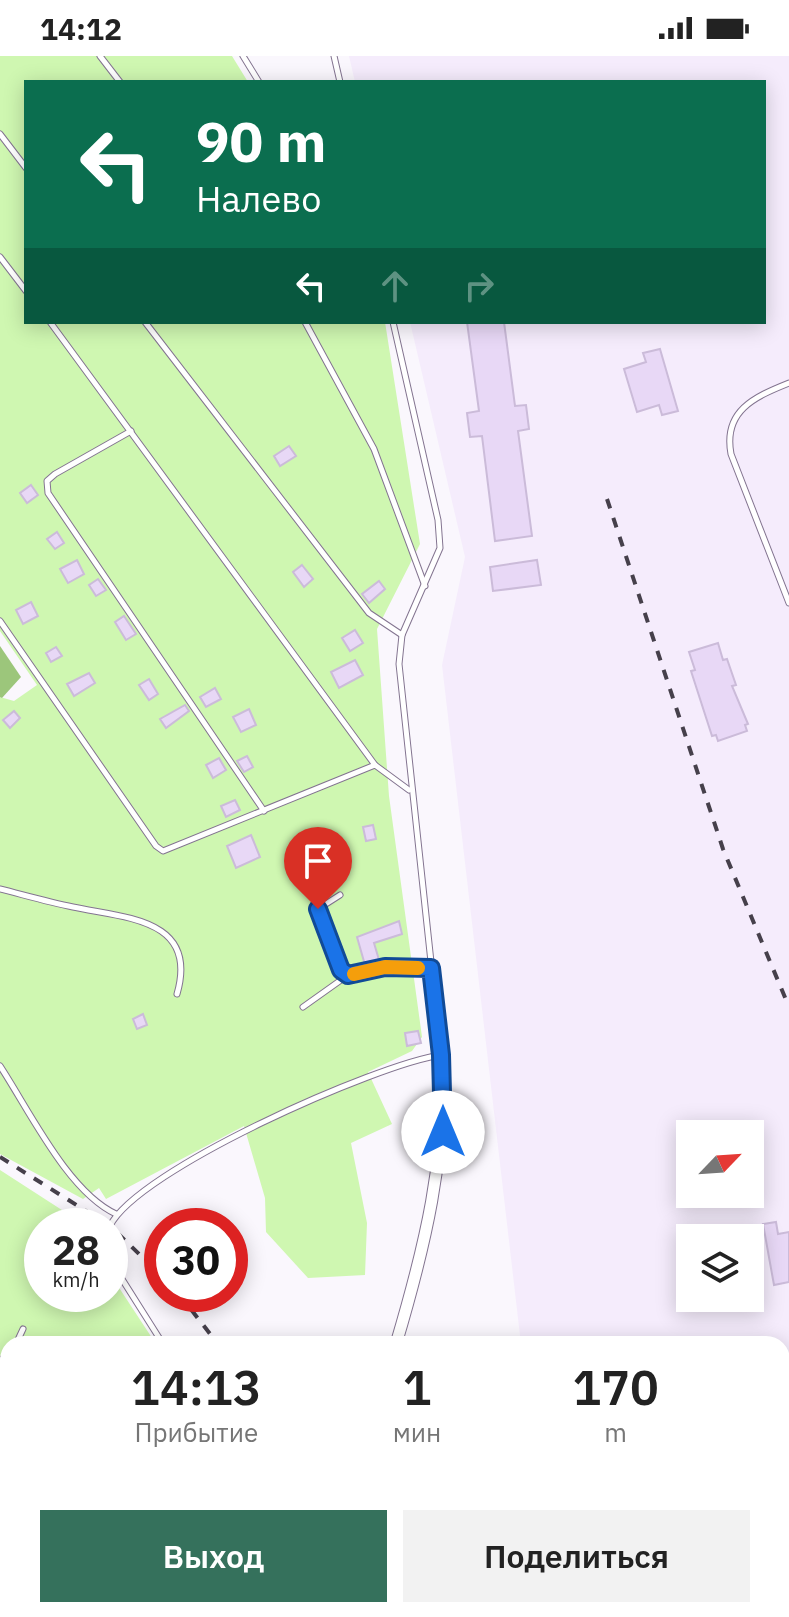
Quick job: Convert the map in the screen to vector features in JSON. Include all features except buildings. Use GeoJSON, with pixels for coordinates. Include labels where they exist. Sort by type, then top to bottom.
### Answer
{"type":"FeatureCollection","features":[{"type":"Feature","properties":{"kind":"street"},"geometry":{"type":"LineString","coordinates":[[398,1336],[418,1270],[443,1132],[441,1055]]}},
{"type":"Feature","properties":{"kind":"lane"},"geometry":{"type":"LineString","coordinates":[[100,56],[118,80]]}},
{"type":"Feature","properties":{"kind":"lane"},"geometry":{"type":"LineString","coordinates":[[243,56],[258,80]]}},
{"type":"Feature","properties":{"kind":"lane"},"geometry":{"type":"LineString","coordinates":[[334,56],[340,80]]}},
{"type":"Feature","properties":{"kind":"lane"},"geometry":{"type":"LineString","coordinates":[[0,134],[24,165]]}},
{"type":"Feature","properties":{"kind":"lane"},"geometry":{"type":"LineString","coordinates":[[0,257],[24,288]]}},
{"type":"Feature","properties":{"kind":"lane"},"geometry":{"type":"LineString","coordinates":[[51,324],[375,765],[410,790]]}},
{"type":"Feature","properties":{"kind":"lane"},"geometry":{"type":"LineString","coordinates":[[147,324],[369,613],[402,635]]}},
{"type":"Feature","properties":{"kind":"lane"},"geometry":{"type":"LineString","coordinates":[[306,324],[374,449],[425,586]]}},
{"type":"Feature","properties":{"kind":"lane"},"geometry":{"type":"LineString","coordinates":[[123,1208],[145,1189],[213,1145],[365,1079],[420,1058],[441,1055],[410,790],[399,664],[402,635],[440,548],[438,520],[393,324]]}},
{"type":"Feature","properties":{"kind":"lane"},"geometry":{"type":"LineString","coordinates":[[789,383],[743,406],[727,436],[731,454],[789,603]]}},
{"type":"Feature","properties":{"kind":"lane"},"geometry":{"type":"LineString","coordinates":[[131,431],[55,474],[47,481],[48,493],[264,811]]}},
{"type":"Feature","properties":{"kind":"lane"},"geometry":{"type":"LineString","coordinates":[[0,621],[156,846],[163,851],[375,765]]}},
{"type":"Feature","properties":{"kind":"lane"},"geometry":{"type":"LineString","coordinates":[[0,889],[129,917],[162,929],[176,947],[183,975],[177,994]]}},
{"type":"Feature","properties":{"kind":"lane"},"geometry":{"type":"LineString","coordinates":[[340,895],[318,909],[341,970],[348,975]]}},
{"type":"Feature","properties":{"kind":"lane"},"geometry":{"type":"LineString","coordinates":[[303,1007],[348,975],[385,967],[431,968]]}},
{"type":"Feature","properties":{"kind":"lane"},"geometry":{"type":"LineString","coordinates":[[0,1066],[78,1183],[103,1208]]}},
{"type":"Feature","properties":{"kind":"lane"},"geometry":{"type":"LineString","coordinates":[[128,1289],[158,1336]]}},
{"type":"Feature","properties":{"kind":"lane"},"geometry":{"type":"LineString","coordinates":[[20,1336],[23,1329]]}},
{"type":"Feature","properties":{"kind":"shaded area"},"geometry":{"type":"Polygon","coordinates":[[[349,56],[789,56],[789,1336],[520,1336],[442,665],[465,557],[410,324],[766,324],[766,80],[355,80],[349,56]]]}},
{"type":"Feature","properties":{"kind":"green space"},"geometry":{"type":"Polygon","coordinates":[[[0,56],[232,56],[247,80],[24,80],[24,324],[385,324],[420,544],[377,629],[389,796],[422,1037],[412,1051],[368,1072],[392,1124],[351,1143],[367,1223],[365,1275],[308,1278],[266,1232],[265,1198],[244,1126],[106,1199],[99,1188],[83,1199],[0,1154],[0,697],[14,701],[37,685],[0,631],[0,56]]]}},
{"type":"Feature","properties":{"kind":"green space"},"geometry":{"type":"Polygon","coordinates":[[[0,646],[21,677],[2,698],[0,697],[0,646]]]}},
{"type":"Feature","properties":{"kind":"green space"},"geometry":{"type":"Polygon","coordinates":[[[0,1170],[59,1208],[24,1208],[24,1312],[128,1312],[128,1301],[151,1336],[0,1336],[0,1170]]]}},
{"type":"Feature","properties":{"kind":"railway"},"geometry":{"type":"LineString","coordinates":[[607,499],[723,849],[789,1007]]}},
{"type":"Feature","properties":{"kind":"railway"},"geometry":{"type":"LineString","coordinates":[[0,1157],[110,1226],[144,1259]]}},
{"type":"Feature","properties":{"kind":"railway"},"geometry":{"type":"LineString","coordinates":[[193,1312],[212,1336]]}},
{"type":"Feature","properties":{"kind":"slow traffic"},"geometry":{"type":"LineString","coordinates":[[354,974],[385,967],[418,968]]}},
{"type":"Feature","properties":{"kind":"route"},"geometry":{"type":"LineString","coordinates":[[318,909],[341,970],[348,975],[385,967],[431,968],[441,1055],[443,1132]]}}]}
